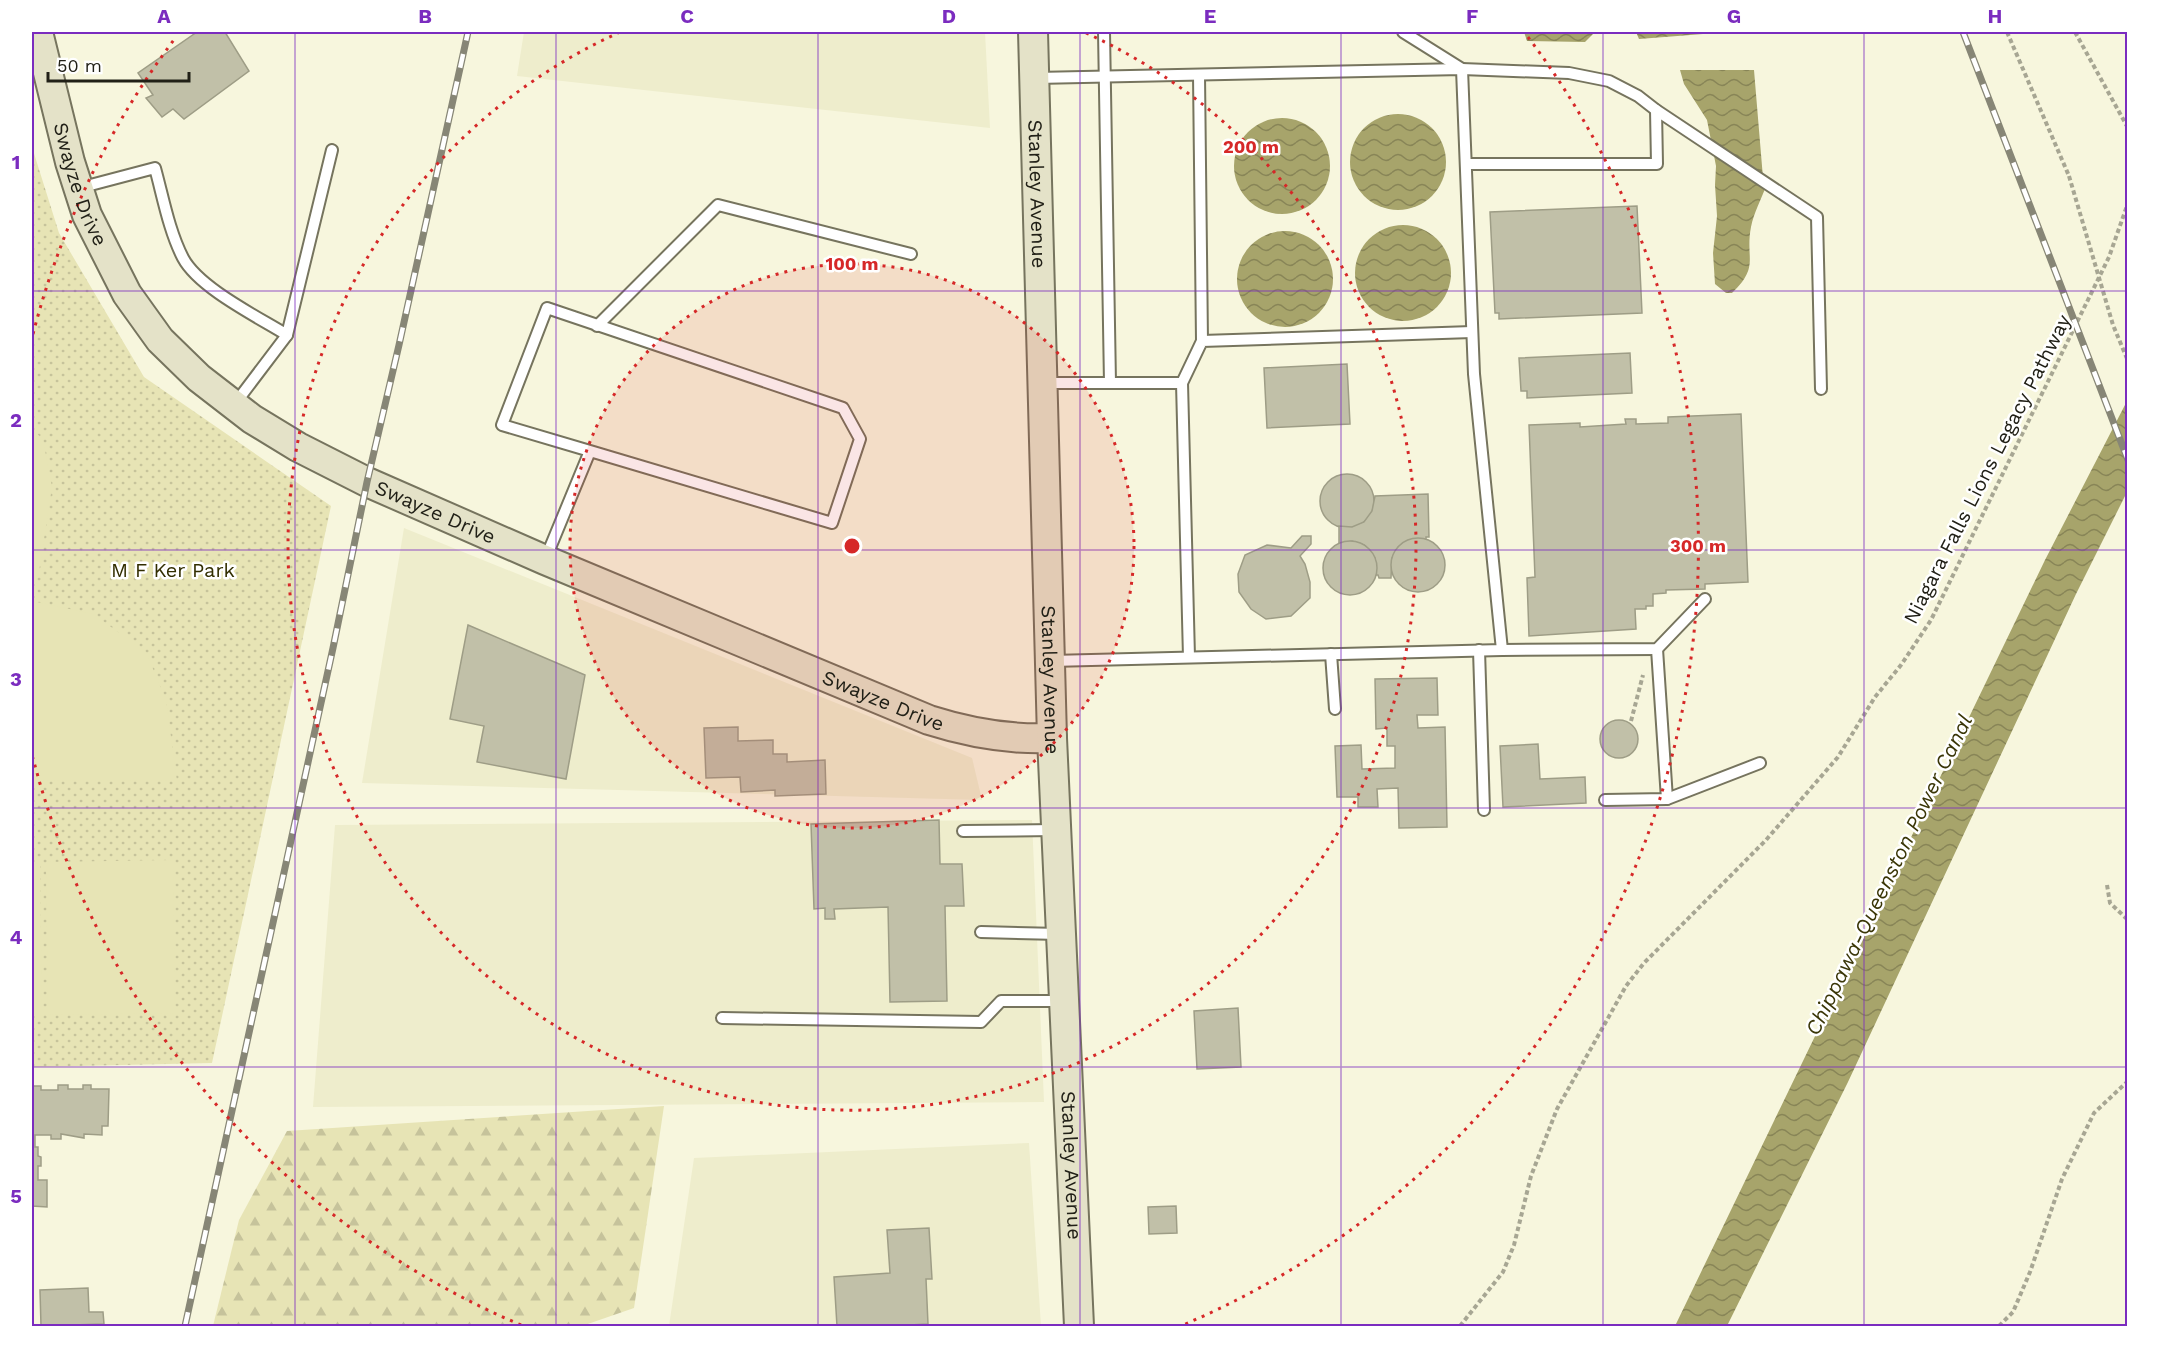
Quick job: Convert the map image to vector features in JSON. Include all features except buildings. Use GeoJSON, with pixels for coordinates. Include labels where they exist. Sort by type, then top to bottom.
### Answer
{"type":"FeatureCollection","features":[{"type":"Feature","properties":{"kind":"street","name":"Swayze Drive"},"geometry":{"type":"LineString","coordinates":[[38,32],[87,215],[127,294],[160,340],[199,378],[252,419],[298,447],[367,482],[545,560],[929,720],[963,731],[1025,739],[1052,738]]}},
{"type":"Feature","properties":{"kind":"street","name":"Stanley Avenue"},"geometry":{"type":"LineString","coordinates":[[1033,32],[1052,738],[1079,1326]]}},
{"type":"Feature","properties":{"kind":"lane"},"geometry":{"type":"LineString","coordinates":[[1104,32],[1110,383]]}},
{"type":"Feature","properties":{"kind":"lane"},"geometry":{"type":"LineString","coordinates":[[1403,32],[1462,69]]}},
{"type":"Feature","properties":{"kind":"lane"},"geometry":{"type":"LineString","coordinates":[[1034,78],[1462,69],[1569,73],[1609,81],[1638,96],[1817,217],[1821,389]]}},
{"type":"Feature","properties":{"kind":"lane"},"geometry":{"type":"LineString","coordinates":[[1462,69],[1474,374],[1502,650]]}},
{"type":"Feature","properties":{"kind":"lane"},"geometry":{"type":"LineString","coordinates":[[1188,657],[1182,383],[1202,341],[1199,75]]}},
{"type":"Feature","properties":{"kind":"lane"},"geometry":{"type":"LineString","coordinates":[[1466,165],[1657,164],[1656,110]]}},
{"type":"Feature","properties":{"kind":"lane"},"geometry":{"type":"LineString","coordinates":[[234,405],[287,335],[332,150]]}},
{"type":"Feature","properties":{"kind":"lane"},"geometry":{"type":"LineString","coordinates":[[78,188],[155,168],[183,259],[210,288],[287,335]]}},
{"type":"Feature","properties":{"kind":"lane"},"geometry":{"type":"LineString","coordinates":[[597,326],[718,205],[911,254]]}},
{"type":"Feature","properties":{"kind":"lane"},"geometry":{"type":"LineString","coordinates":[[546,308],[843,408],[860,439],[832,523],[590,451],[502,425],[546,308]]}},
{"type":"Feature","properties":{"kind":"lane"},"geometry":{"type":"LineString","coordinates":[[1202,341],[1472,332]]}},
{"type":"Feature","properties":{"kind":"lane"},"geometry":{"type":"LineString","coordinates":[[1041,383],[1182,383]]}},
{"type":"Feature","properties":{"kind":"lane"},"geometry":{"type":"LineString","coordinates":[[545,560],[590,451]]}},
{"type":"Feature","properties":{"kind":"lane"},"geometry":{"type":"LineString","coordinates":[[1051,661],[1479,650],[1657,649],[1705,599]]}},
{"type":"Feature","properties":{"kind":"lane"},"geometry":{"type":"LineString","coordinates":[[1657,649],[1667,799]]}},
{"type":"Feature","properties":{"kind":"lane"},"geometry":{"type":"LineString","coordinates":[[1479,650],[1484,810]]}},
{"type":"Feature","properties":{"kind":"lane"},"geometry":{"type":"LineString","coordinates":[[1331,654],[1335,709]]}},
{"type":"Feature","properties":{"kind":"lane"},"geometry":{"type":"LineString","coordinates":[[1605,800],[1667,799],[1760,763]]}},
{"type":"Feature","properties":{"kind":"lane"},"geometry":{"type":"LineString","coordinates":[[963,831],[1056,830]]}},
{"type":"Feature","properties":{"kind":"lane"},"geometry":{"type":"LineString","coordinates":[[981,932],[1060,934]]}},
{"type":"Feature","properties":{"kind":"lane"},"geometry":{"type":"LineString","coordinates":[[722,1018],[981,1022],[1001,1001],[1064,1000]]}},
{"type":"Feature","properties":{"kind":"path"},"geometry":{"type":"LineString","coordinates":[[2007,32],[2069,176],[2112,325],[2127,361]]}},
{"type":"Feature","properties":{"kind":"path"},"geometry":{"type":"LineString","coordinates":[[2075,32],[2127,128]]}},
{"type":"Feature","properties":{"kind":"path","name":"Niagara Falls Lions Legacy Pathway"},"geometry":{"type":"LineString","coordinates":[[1460,1326],[1503,1272],[1514,1245],[1531,1176],[1557,1109],[1626,986],[1644,963],[1766,840],[1838,757],[1875,697],[1901,665],[1932,620],[2109,257],[2127,203]]}},
{"type":"Feature","properties":{"kind":"path"},"geometry":{"type":"LineString","coordinates":[[1631,721],[1644,675],[1658,667]]}},
{"type":"Feature","properties":{"kind":"path"},"geometry":{"type":"LineString","coordinates":[[2107,885],[2110,903],[2127,920]]}},
{"type":"Feature","properties":{"kind":"path"},"geometry":{"type":"LineString","coordinates":[[1999,1326],[2013,1312],[2030,1272],[2062,1179],[2094,1113],[2127,1081]]}},
{"type":"Feature","properties":{"kind":"shaded area"},"geometry":{"type":"Polygon","coordinates":[[[524,32],[985,32],[990,128],[517,76],[524,32]]]}},
{"type":"Feature","properties":{"kind":"shaded area"},"geometry":{"type":"Polygon","coordinates":[[[404,528],[972,758],[982,800],[362,783],[404,528]]]}},
{"type":"Feature","properties":{"kind":"shaded area"},"geometry":{"type":"Polygon","coordinates":[[[1032,820],[1044,1102],[313,1107],[335,825],[1032,820]]]}},
{"type":"Feature","properties":{"kind":"shaded area"},"geometry":{"type":"Polygon","coordinates":[[[1029,1143],[1041,1326],[669,1326],[694,1158],[1029,1143]]]}},
{"type":"Feature","properties":{"kind":"green space","name":"M F Ker Park"},"geometry":{"type":"Polygon","coordinates":[[[32,147],[59,233],[144,377],[331,506],[212,1063],[32,1067],[32,147]]]}},
{"type":"Feature","properties":{"kind":"green space"},"geometry":{"type":"Polygon","coordinates":[[[32,428],[43,440],[52,487],[38,578],[32,578],[32,428]]]}},
{"type":"Feature","properties":{"kind":"green space"},"geometry":{"type":"Polygon","coordinates":[[[32,601],[93,614],[146,652],[166,700],[177,781],[32,780],[32,601]]]}},
{"type":"Feature","properties":{"kind":"green space"},"geometry":{"type":"Polygon","coordinates":[[[173,860],[175,1013],[48,1015],[46,862],[173,860]]]}},
{"type":"Feature","properties":{"kind":"green space"},"geometry":{"type":"Polygon","coordinates":[[[32,862],[40,862],[42,1015],[32,1015],[32,862]]]}},
{"type":"Feature","properties":{"kind":"green space"},"geometry":{"type":"Polygon","coordinates":[[[664,1106],[634,1308],[582,1326],[213,1326],[239,1220],[287,1131],[664,1106]]]}},
{"type":"Feature","properties":{"kind":"water"},"geometry":{"type":"Polygon","coordinates":[[[1524,32],[1595,32],[1585,42],[1527,41],[1524,32]]]}},
{"type":"Feature","properties":{"kind":"water"},"geometry":{"type":"Polygon","coordinates":[[[1636,32],[1703,32],[1703,34],[1639,39],[1636,32]]]}},
{"type":"Feature","properties":{"kind":"water"},"geometry":{"type":"Polygon","coordinates":[[[1680,70],[1754,70],[1763,178],[1766,186],[1751,227],[1749,269],[1741,284],[1732,293],[1726,293],[1715,284],[1713,253],[1717,216],[1716,166],[1707,120],[1684,84],[1680,70]]]}},
{"type":"Feature","properties":{"kind":"water"},"geometry":{"type":"Polygon","coordinates":[[[1398,114],[1416,117],[1432,128],[1443,144],[1446,162],[1443,180],[1432,196],[1416,207],[1398,210],[1380,207],[1364,196],[1353,180],[1350,162],[1353,144],[1364,128],[1380,117],[1398,114]]]}},
{"type":"Feature","properties":{"kind":"water"},"geometry":{"type":"Polygon","coordinates":[[[1282,118],[1300,121],[1316,132],[1327,148],[1330,166],[1327,184],[1316,200],[1300,211],[1282,214],[1264,211],[1248,200],[1237,184],[1234,166],[1237,148],[1248,132],[1264,121],[1282,118]]]}},
{"type":"Feature","properties":{"kind":"water"},"geometry":{"type":"Polygon","coordinates":[[[1403,225],[1421,228],[1437,239],[1448,255],[1451,273],[1448,291],[1437,307],[1421,318],[1403,321],[1385,318],[1369,307],[1358,291],[1355,273],[1358,255],[1369,239],[1385,228],[1403,225]]]}},
{"type":"Feature","properties":{"kind":"water"},"geometry":{"type":"Polygon","coordinates":[[[1285,231],[1303,234],[1319,245],[1330,261],[1333,279],[1330,297],[1319,313],[1303,324],[1285,327],[1267,324],[1251,313],[1240,297],[1237,279],[1240,261],[1251,245],[1267,234],[1285,231]]]}},
{"type":"Feature","properties":{"kind":"water","name":"Chippawa-Queenston Power Canal"},"geometry":{"type":"Polygon","coordinates":[[[2127,401],[2127,492],[2076,594],[1848,1082],[1727,1326],[1675,1326],[2045,560],[2127,401]]]}},
{"type":"Feature","properties":{"kind":"railway"},"geometry":{"type":"LineString","coordinates":[[185,1326],[367,482],[468,32]]}},
{"type":"Feature","properties":{"kind":"railway"},"geometry":{"type":"LineString","coordinates":[[1963,32],[2128,460]]}}]}
